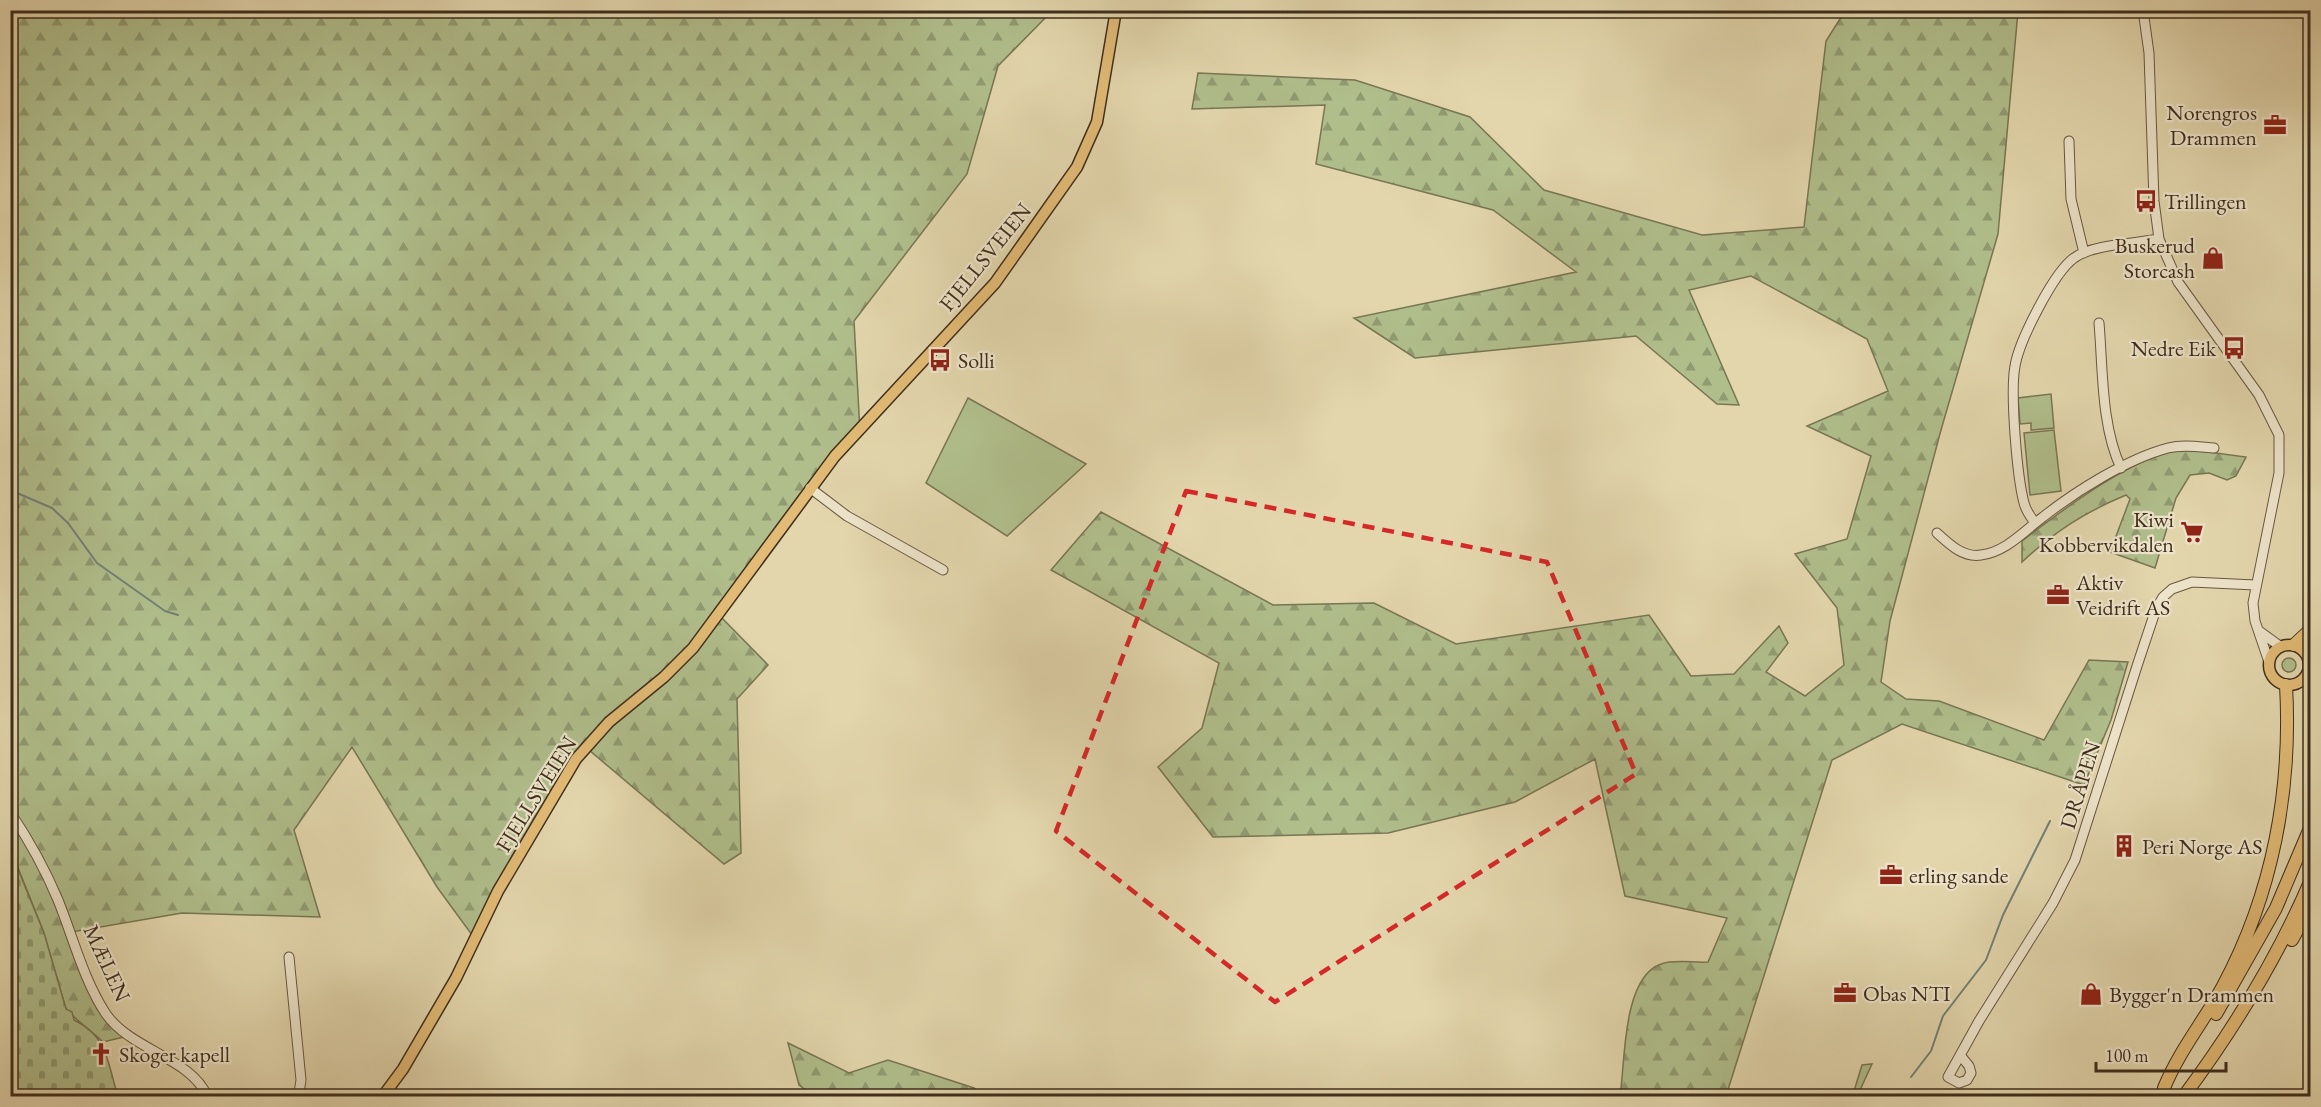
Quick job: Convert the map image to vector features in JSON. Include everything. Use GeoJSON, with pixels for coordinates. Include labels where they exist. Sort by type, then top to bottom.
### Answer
{"type":"FeatureCollection","features":[{"type":"Feature","properties":{"kind":"highway"},"geometry":{"type":"LineString","coordinates":[[2294,645],[2310,630]]}},
{"type":"Feature","properties":{"kind":"highway"},"geometry":{"type":"LineString","coordinates":[[2161,1092],[2175,1060],[2209,1012],[2232,968],[2250,926],[2268,873],[2283,801],[2287,761],[2289,732],[2286,685]]}},
{"type":"Feature","properties":{"kind":"highway"},"geometry":{"type":"LineString","coordinates":[[2161,1092],[2199,1040],[2252,955],[2288,882],[2310,828]]}},
{"type":"Feature","properties":{"kind":"highway"},"geometry":{"type":"LineString","coordinates":[[2184,1096],[2248,1002],[2283,941],[2310,882]]}},
{"type":"Feature","properties":{"kind":"highway"},"geometry":{"type":"LineString","coordinates":[[2248,1002],[2267,983],[2310,907]]}},
{"type":"Feature","properties":{"kind":"main road","name":"FJELLSVEIEN"},"geometry":{"type":"LineString","coordinates":[[383,1096],[403,1069],[456,978],[498,891],[576,759],[609,722],[664,677],[693,648],[835,456],[995,283],[1077,167],[1097,122],[1116,10]]}},
{"type":"Feature","properties":{"kind":"main road"},"geometry":{"type":"LineString","coordinates":[[2294,645],[2302,650],[2310,662],[2307,679],[2286,685],[2272,677],[2269,662],[2273,653],[2281,647],[2294,645]]}},
{"type":"Feature","properties":{"kind":"street"},"geometry":{"type":"LineString","coordinates":[[2143,10],[2150,62],[2154,201],[2158,239],[2178,282],[2259,395],[2279,435],[2279,473],[2253,603],[2269,662]]}},
{"type":"Feature","properties":{"kind":"street"},"geometry":{"type":"LineString","coordinates":[[2069,141],[2071,199],[2084,253]]}},
{"type":"Feature","properties":{"kind":"street"},"geometry":{"type":"LineString","coordinates":[[2035,523],[2026,510],[2022,490],[2013,395],[2015,366],[2021,346],[2047,295],[2068,263],[2084,253],[2158,239]]}},
{"type":"Feature","properties":{"kind":"street"},"geometry":{"type":"LineString","coordinates":[[2099,323],[2109,422],[2115,455],[2121,468]]}},
{"type":"Feature","properties":{"kind":"street"},"geometry":{"type":"LineString","coordinates":[[1937,533],[1962,552],[1980,555],[2003,548],[2056,507],[2121,468],[2169,447],[2214,448]]}},
{"type":"Feature","properties":{"kind":"street"},"geometry":{"type":"LineString","coordinates":[[810,488],[847,516],[943,570]]}},
{"type":"Feature","properties":{"kind":"street","name":"DRÅPEN"},"geometry":{"type":"LineString","coordinates":[[1960,1055],[2053,903],[2076,860],[2138,663],[2156,609],[2163,597],[2172,589],[2192,582],[2255,585]]}},
{"type":"Feature","properties":{"kind":"street"},"geometry":{"type":"LineString","coordinates":[[2259,631],[2281,647]]}},
{"type":"Feature","properties":{"kind":"street","name":"MÆLEN"},"geometry":{"type":"LineString","coordinates":[[10,812],[33,847],[46,874],[91,984],[106,1014],[132,1039],[192,1075],[207,1096]]}},
{"type":"Feature","properties":{"kind":"street"},"geometry":{"type":"LineString","coordinates":[[289,957],[301,1080],[299,1093],[290,1096]]}},
{"type":"Feature","properties":{"kind":"highlighted area"},"geometry":{"type":"Polygon","coordinates":[[[1186,491],[1547,562],[1636,774],[1275,1002],[1056,831],[1186,491]]]}},
{"type":"Feature","properties":{"kind":"green space"},"geometry":{"type":"Polygon","coordinates":[[[11,11],[1052,11],[998,66],[967,174],[854,321],[860,432],[720,616],[768,665],[737,699],[741,853],[724,864],[583,745],[472,935],[437,887],[352,747],[294,830],[320,917],[182,913],[71,932],[99,1003],[128,1036],[103,1042],[66,1009],[44,933],[11,850],[10,507],[19,507],[10,488],[11,11]]]}},
{"type":"Feature","properties":{"kind":"green space"},"geometry":{"type":"Polygon","coordinates":[[[1845,11],[2018,11],[1998,234],[1941,430],[1890,621],[1881,682],[1906,699],[1939,701],[2044,740],[2089,660],[2128,662],[2111,720],[2084,785],[1902,724],[1832,760],[1726,1096],[1616,1096],[1621,1088],[1626,1038],[1633,1000],[1640,984],[1649,972],[1661,964],[1678,961],[1708,962],[1727,918],[1625,896],[1595,759],[1515,802],[1388,833],[1213,837],[1158,767],[1202,728],[1219,663],[1051,570],[1101,512],[1273,605],[1374,603],[1456,644],[1649,615],[1691,676],[1734,674],[1779,626],[1788,643],[1766,672],[1805,696],[1844,665],[1837,608],[1795,554],[1847,539],[1871,456],[1807,426],[1888,391],[1867,339],[1751,276],[1689,290],[1739,405],[1717,404],[1636,336],[1415,358],[1354,318],[1576,272],[1493,210],[1316,164],[1325,105],[1192,109],[1198,73],[1355,80],[1470,117],[1544,190],[1702,235],[1804,227],[1826,41],[1845,11]]]}},
{"type":"Feature","properties":{"kind":"green space"},"geometry":{"type":"Polygon","coordinates":[[[2051,394],[2054,428],[2031,430],[2031,423],[2020,424],[2018,398],[2051,394]]]}},
{"type":"Feature","properties":{"kind":"green space"},"geometry":{"type":"Polygon","coordinates":[[[968,398],[1086,464],[1007,536],[926,483],[968,398]]]}},
{"type":"Feature","properties":{"kind":"green space"},"geometry":{"type":"Polygon","coordinates":[[[2054,430],[2061,491],[2030,495],[2024,433],[2054,430]]]}},
{"type":"Feature","properties":{"kind":"green space"},"geometry":{"type":"Polygon","coordinates":[[[2186,449],[2246,457],[2236,476],[2227,480],[2209,473],[2190,475],[2176,498],[2155,568],[2110,552],[2130,499],[2126,495],[2097,508],[2071,524],[2046,541],[2022,562],[2022,541],[2078,499],[2146,460],[2186,449]]]}},
{"type":"Feature","properties":{"kind":"green space"},"geometry":{"type":"Polygon","coordinates":[[[2289,658],[2294,660],[2296,665],[2294,670],[2289,672],[2284,670],[2282,665],[2284,660],[2289,658]]]}},
{"type":"Feature","properties":{"kind":"green space"},"geometry":{"type":"Polygon","coordinates":[[[10,850],[44,933],[66,1009],[72,1012],[74,1020],[94,1034],[100,1043],[105,1052],[118,1096],[11,1096],[10,850]]]}},
{"type":"Feature","properties":{"kind":"green space"},"geometry":{"type":"Polygon","coordinates":[[[788,1043],[849,1073],[888,1060],[974,1088],[985,1096],[814,1096],[799,1085],[788,1043]]]}},
{"type":"Feature","properties":{"kind":"green space"},"geometry":{"type":"Polygon","coordinates":[[[1872,1064],[1860,1090],[1854,1091],[1862,1065],[1872,1064]]]}},
{"type":"Feature","properties":{"kind":"waterway"},"geometry":{"type":"LineString","coordinates":[[10,490],[52,508],[68,523],[97,563],[165,611],[178,615]]}},
{"type":"Feature","properties":{"kind":"waterway"},"geometry":{"type":"LineString","coordinates":[[1911,1077],[1931,1051],[1943,1016],[1986,960],[2003,915],[2050,821]]}},
{"type":"Feature","properties":{"kind":"place","name":"Norengros Drammen"},"geometry":{"type":"Point","coordinates":[2275,125]}},
{"type":"Feature","properties":{"kind":"place","name":"Trillingen"},"geometry":{"type":"Point","coordinates":[2146,201]}},
{"type":"Feature","properties":{"kind":"place","name":"Buskerud Storcash"},"geometry":{"type":"Point","coordinates":[2213,258]}},
{"type":"Feature","properties":{"kind":"place","name":"Nedre Eik"},"geometry":{"type":"Point","coordinates":[2234,348]}},
{"type":"Feature","properties":{"kind":"place","name":"Solli"},"geometry":{"type":"Point","coordinates":[940,360]}},
{"type":"Feature","properties":{"kind":"place","name":"Kiwi Kobbervikdalen"},"geometry":{"type":"Point","coordinates":[2192,532]}},
{"type":"Feature","properties":{"kind":"place","name":"Aktiv Veidrift AS"},"geometry":{"type":"Point","coordinates":[2058,595]}},
{"type":"Feature","properties":{"kind":"place","name":"Peri Norge AS"},"geometry":{"type":"Point","coordinates":[2124,846]}},
{"type":"Feature","properties":{"kind":"place","name":"erling sande"},"geometry":{"type":"Point","coordinates":[1891,875]}},
{"type":"Feature","properties":{"kind":"place","name":"Obas NTI"},"geometry":{"type":"Point","coordinates":[1845,993]}},
{"type":"Feature","properties":{"kind":"place","name":"Bygger'n Drammen"},"geometry":{"type":"Point","coordinates":[2091,994]}},
{"type":"Feature","properties":{"kind":"place","name":"Skoger kapell"},"geometry":{"type":"Point","coordinates":[101,1054]}}]}
